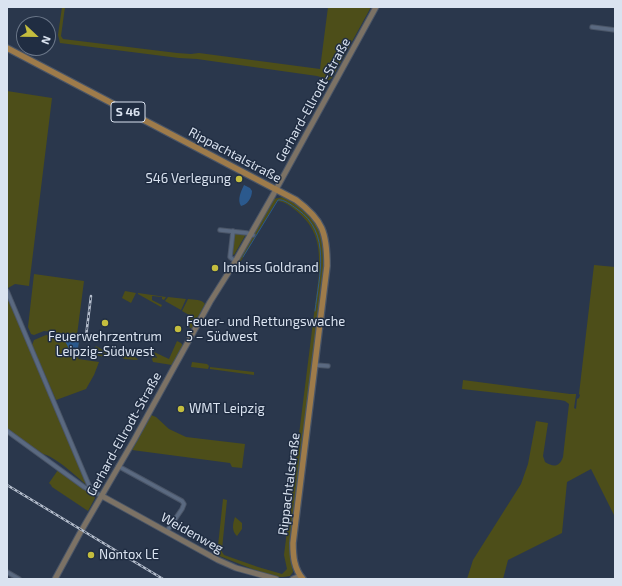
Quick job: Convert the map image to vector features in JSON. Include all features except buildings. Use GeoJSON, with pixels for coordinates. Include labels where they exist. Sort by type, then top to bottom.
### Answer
{"type":"FeatureCollection","features":[{"type":"Feature","properties":{"kind":"main road","name":"Gerhard-Ellrodt-Straße"},"geometry":{"type":"LineString","coordinates":[[55,579],[210,302],[252,234],[376,7]]}},
{"type":"Feature","properties":{"kind":"main road","name":"Rippachtalstraße"},"geometry":{"type":"LineString","coordinates":[[7,48],[296,200],[315,216],[326,240],[327,266],[293,543],[293,554],[296,569],[302,578]]}},
{"type":"Feature","properties":{"kind":"main road","name":"Weidenweg"},"geometry":{"type":"LineString","coordinates":[[102,496],[218,560],[236,568],[276,579]]}},
{"type":"Feature","properties":{"kind":"main road"},"geometry":{"type":"LineString","coordinates":[[293,579],[302,578]]}},
{"type":"Feature","properties":{"kind":"street"},"geometry":{"type":"LineString","coordinates":[[592,27],[615,30]]}},
{"type":"Feature","properties":{"kind":"street"},"geometry":{"type":"LineString","coordinates":[[220,230],[252,234]]}},
{"type":"Feature","properties":{"kind":"street"},"geometry":{"type":"LineString","coordinates":[[233,231],[230,257],[235,260]]}},
{"type":"Feature","properties":{"kind":"street"},"geometry":{"type":"LineString","coordinates":[[7,291],[91,490]]}},
{"type":"Feature","properties":{"kind":"street"},"geometry":{"type":"LineString","coordinates":[[315,365],[328,366]]}},
{"type":"Feature","properties":{"kind":"street"},"geometry":{"type":"LineString","coordinates":[[7,431],[84,486],[102,496]]}},
{"type":"Feature","properties":{"kind":"street"},"geometry":{"type":"LineString","coordinates":[[118,466],[182,501],[184,504],[182,509],[167,531]]}},
{"type":"Feature","properties":{"kind":"street"},"geometry":{"type":"LineString","coordinates":[[7,572],[19,579]]}},
{"type":"Feature","properties":{"kind":"shaded area"},"geometry":{"type":"Polygon","coordinates":[[[62,7],[65,7],[61,36],[63,39],[177,53],[199,53],[320,69],[328,7],[371,7],[332,78],[326,82],[324,78],[317,76],[197,59],[60,43],[58,35],[62,7]]]}},
{"type":"Feature","properties":{"kind":"shaded area"},"geometry":{"type":"Polygon","coordinates":[[[7,91],[52,98],[29,286],[15,284],[8,288],[7,91]]]}},
{"type":"Feature","properties":{"kind":"shaded area"},"geometry":{"type":"Polygon","coordinates":[[[283,197],[303,209],[318,226],[324,242],[324,270],[290,553],[293,572],[290,576],[275,577],[217,555],[223,499],[227,500],[222,549],[224,555],[282,574],[287,569],[284,555],[319,274],[318,246],[313,230],[302,216],[288,205],[277,201],[239,264],[236,262],[273,199],[283,197]]]}},
{"type":"Feature","properties":{"kind":"shaded area"},"geometry":{"type":"Polygon","coordinates":[[[235,233],[246,234],[234,255],[232,254],[235,233]]]}},
{"type":"Feature","properties":{"kind":"shaded area"},"geometry":{"type":"Polygon","coordinates":[[[594,265],[615,267],[615,517],[591,469],[567,482],[562,533],[508,560],[503,579],[467,579],[473,560],[521,484],[528,464],[536,421],[548,423],[543,456],[545,462],[553,466],[560,463],[563,457],[569,404],[560,400],[462,389],[463,380],[576,394],[574,408],[576,409],[577,399],[580,395],[594,265]]]}},
{"type":"Feature","properties":{"kind":"shaded area"},"geometry":{"type":"Polygon","coordinates":[[[34,274],[84,281],[77,335],[44,331],[34,335],[31,334],[28,327],[34,274]]]}},
{"type":"Feature","properties":{"kind":"shaded area"},"geometry":{"type":"Polygon","coordinates":[[[125,291],[136,293],[131,303],[122,298],[125,291]]]}},
{"type":"Feature","properties":{"kind":"shaded area"},"geometry":{"type":"Polygon","coordinates":[[[138,293],[166,297],[164,300],[162,297],[152,296],[152,300],[162,305],[161,307],[138,293]]]}},
{"type":"Feature","properties":{"kind":"shaded area"},"geometry":{"type":"Polygon","coordinates":[[[7,295],[88,486],[60,463],[43,454],[7,429],[7,295]]]}},
{"type":"Feature","properties":{"kind":"shaded area"},"geometry":{"type":"Polygon","coordinates":[[[168,297],[186,299],[181,310],[165,301],[168,297]]]}},
{"type":"Feature","properties":{"kind":"shaded area"},"geometry":{"type":"Polygon","coordinates":[[[188,299],[200,300],[205,304],[192,329],[186,325],[191,316],[182,311],[188,299]]]}},
{"type":"Feature","properties":{"kind":"shaded area"},"geometry":{"type":"Polygon","coordinates":[[[46,335],[79,339],[78,359],[99,362],[86,389],[56,400],[32,345],[34,340],[46,335]]]}},
{"type":"Feature","properties":{"kind":"shaded area"},"geometry":{"type":"Polygon","coordinates":[[[177,341],[183,346],[172,365],[153,362],[153,357],[157,358],[154,352],[169,359],[177,341]]]}},
{"type":"Feature","properties":{"kind":"shaded area"},"geometry":{"type":"Polygon","coordinates":[[[96,346],[110,354],[106,357],[95,355],[93,351],[96,346]]]}},
{"type":"Feature","properties":{"kind":"shaded area"},"geometry":{"type":"Polygon","coordinates":[[[124,351],[138,359],[124,359],[122,354],[124,351]]]}},
{"type":"Feature","properties":{"kind":"shaded area"},"geometry":{"type":"Polygon","coordinates":[[[192,362],[207,364],[209,366],[208,369],[191,367],[192,362]]]}},
{"type":"Feature","properties":{"kind":"shaded area"},"geometry":{"type":"Polygon","coordinates":[[[210,367],[254,372],[254,375],[210,369],[210,367]]]}},
{"type":"Feature","properties":{"kind":"shaded area"},"geometry":{"type":"Polygon","coordinates":[[[151,415],[156,417],[169,429],[186,437],[245,444],[242,468],[232,467],[230,463],[132,450],[151,415]]]}},
{"type":"Feature","properties":{"kind":"shaded area"},"geometry":{"type":"Polygon","coordinates":[[[58,470],[94,495],[95,498],[88,511],[52,487],[49,483],[58,470]]]}},
{"type":"Feature","properties":{"kind":"shaded area"},"geometry":{"type":"Polygon","coordinates":[[[235,517],[242,523],[242,529],[237,536],[233,529],[235,517]]]}},
{"type":"Feature","properties":{"kind":"water"},"geometry":{"type":"Polygon","coordinates":[[[244,185],[250,188],[252,194],[247,203],[241,206],[239,198],[244,185]]]}},
{"type":"Feature","properties":{"kind":"water"},"geometry":{"type":"Polygon","coordinates":[[[65,341],[79,342],[77,354],[71,353],[65,341]]]}},
{"type":"Feature","properties":{"kind":"waterway"},"geometry":{"type":"LineString","coordinates":[[243,257],[278,200],[285,201],[297,209],[308,219],[315,230],[319,243],[321,256],[315,311]]}},
{"type":"Feature","properties":{"kind":"railway"},"geometry":{"type":"LineString","coordinates":[[86,336],[91,296]]}},
{"type":"Feature","properties":{"kind":"railway"},"geometry":{"type":"LineString","coordinates":[[7,485],[163,579]]}},
{"type":"Feature","properties":{"kind":"place","name":"S46 Verlegung"},"geometry":{"type":"Point","coordinates":[239,179]}},
{"type":"Feature","properties":{"kind":"place","name":"Imbiss Goldrand"},"geometry":{"type":"Point","coordinates":[215,268]}},
{"type":"Feature","properties":{"kind":"place","name":"Feuerwehrzentrum Leipzig-Südwest"},"geometry":{"type":"Point","coordinates":[105,323]}},
{"type":"Feature","properties":{"kind":"place","name":"Feuer- und Rettungswache 5 – Südwest"},"geometry":{"type":"Point","coordinates":[178,329]}},
{"type":"Feature","properties":{"kind":"place","name":"WMT Leipzig"},"geometry":{"type":"Point","coordinates":[181,409]}},
{"type":"Feature","properties":{"kind":"place","name":"Nontox LE"},"geometry":{"type":"Point","coordinates":[91,555]}}]}
